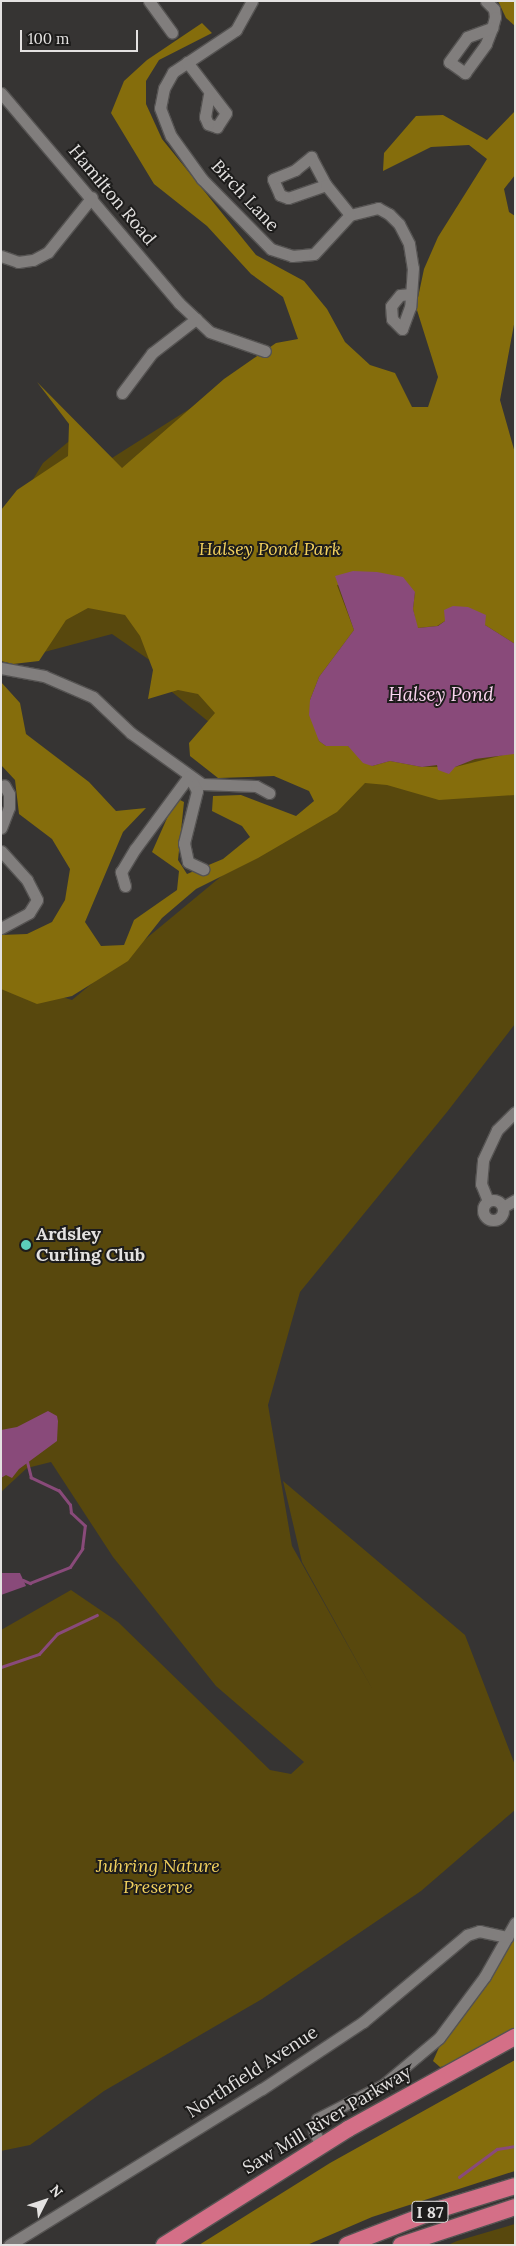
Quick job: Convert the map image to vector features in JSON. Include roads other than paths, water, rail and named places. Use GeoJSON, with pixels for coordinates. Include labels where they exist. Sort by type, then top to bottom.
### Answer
{"type":"FeatureCollection","features":[{"type":"Feature","properties":{"kind":"highway","name":"Saw Mill River Parkway"},"geometry":{"type":"LineString","coordinates":[[164,2245],[321,2145],[515,2037]]}},
{"type":"Feature","properties":{"kind":"highway","name":"Saw Mill River Parkway"},"geometry":{"type":"LineString","coordinates":[[181,2245],[355,2135],[515,2048]]}},
{"type":"Feature","properties":{"kind":"highway","name":"I 87"},"geometry":{"type":"LineString","coordinates":[[347,2245],[440,2209],[515,2186]]}},
{"type":"Feature","properties":{"kind":"highway","name":"I 87"},"geometry":{"type":"LineString","coordinates":[[401,2245],[515,2207]]}},
{"type":"Feature","properties":{"kind":"street"},"geometry":{"type":"LineString","coordinates":[[149,1],[172,33]]}},
{"type":"Feature","properties":{"kind":"street"},"geometry":{"type":"LineString","coordinates":[[209,95],[187,62],[236,30],[252,1]]}},
{"type":"Feature","properties":{"kind":"street"},"geometry":{"type":"LineString","coordinates":[[486,1],[494,9],[492,28]]}},
{"type":"Feature","properties":{"kind":"street","name":"Birch Lane"},"geometry":{"type":"LineString","coordinates":[[187,62],[172,72],[164,88],[160,108],[172,136],[202,178],[271,248],[292,256],[314,254],[350,215]]}},
{"type":"Feature","properties":{"kind":"street","name":"Hamilton Road"},"geometry":{"type":"LineString","coordinates":[[1,93],[196,319],[227,340],[265,351]]}},
{"type":"Feature","properties":{"kind":"street"},"geometry":{"type":"LineString","coordinates":[[326,185],[288,198],[280,194],[273,179],[295,170],[311,157],[326,185],[350,215],[378,208],[389,214],[400,224],[409,244],[413,268],[411,294]]}},
{"type":"Feature","properties":{"kind":"street"},"geometry":{"type":"LineString","coordinates":[[1,256],[26,261],[48,252],[92,197]]}},
{"type":"Feature","properties":{"kind":"street"},"geometry":{"type":"LineString","coordinates":[[122,393],[152,353],[196,319]]}},
{"type":"Feature","properties":{"kind":"street"},"geometry":{"type":"LineString","coordinates":[[1,668],[44,676],[93,697],[131,733],[162,753],[189,776],[202,784],[256,786],[270,792]]}},
{"type":"Feature","properties":{"kind":"street"},"geometry":{"type":"LineString","coordinates":[[189,776],[197,791],[184,843],[188,862],[202,869]]}},
{"type":"Feature","properties":{"kind":"street"},"geometry":{"type":"LineString","coordinates":[[125,886],[121,872],[135,848],[189,776]]}},
{"type":"Feature","properties":{"kind":"street"},"geometry":{"type":"LineString","coordinates":[[1,828],[9,807],[9,794],[4,786]]}},
{"type":"Feature","properties":{"kind":"street"},"geometry":{"type":"LineString","coordinates":[[1,851],[27,880],[36,900],[29,913],[1,928]]}},
{"type":"Feature","properties":{"kind":"street"},"geometry":{"type":"LineString","coordinates":[[488,1201],[498,1200],[503,1207],[501,1217],[490,1220],[483,1211],[488,1201],[481,1184],[482,1160],[497,1130],[515,1112]]}},
{"type":"Feature","properties":{"kind":"street"},"geometry":{"type":"LineString","coordinates":[[503,1207],[515,1200]]}},
{"type":"Feature","properties":{"kind":"street"},"geometry":{"type":"LineString","coordinates":[[321,2145],[314,2131],[318,2118],[383,2085],[439,2038],[485,1976],[515,1923]]}},
{"type":"Feature","properties":{"kind":"street","name":"Northfield Avenue"},"geometry":{"type":"LineString","coordinates":[[9,2245],[262,2089],[363,2022],[467,1935],[479,1931],[507,1937]]}},
{"type":"Feature","properties":{"kind":"water","name":"Halsey Pond"},"geometry":{"type":"Polygon","coordinates":[[[353,571],[377,572],[403,577],[415,592],[413,609],[418,628],[438,626],[445,621],[444,610],[453,606],[468,607],[486,615],[485,625],[515,644],[514,754],[475,759],[455,767],[449,774],[438,770],[437,765],[422,767],[390,761],[372,766],[363,763],[348,746],[326,746],[319,741],[309,715],[310,700],[319,677],[354,630],[335,576],[353,571]]]}},
{"type":"Feature","properties":{"kind":"water"},"geometry":{"type":"Polygon","coordinates":[[[48,1411],[57,1416],[57,1441],[19,1469],[12,1478],[6,1475],[1,1478],[1,1430],[17,1427],[48,1411]]]}},
{"type":"Feature","properties":{"kind":"water"},"geometry":{"type":"Polygon","coordinates":[[[1,1573],[20,1573],[26,1586],[1,1595],[1,1573]]]}},
{"type":"Feature","properties":{"kind":"waterway"},"geometry":{"type":"LineString","coordinates":[[23,1580],[30,1583],[70,1567],[82,1549],[85,1526],[71,1513],[70,1505],[59,1491],[31,1478],[27,1462]]}},
{"type":"Feature","properties":{"kind":"waterway"},"geometry":{"type":"LineString","coordinates":[[1,1667],[39,1654],[57,1634],[97,1615]]}},
{"type":"Feature","properties":{"kind":"waterway"},"geometry":{"type":"LineString","coordinates":[[459,2177],[497,2149],[515,2146]]}},
{"type":"Feature","properties":{"kind":"place","name":"Ardsley Curling Club"},"geometry":{"type":"Point","coordinates":[26,1245]}},
{"type":"Feature","properties":{"kind":"park label","name":"Halsey Pond Park"},"geometry":{"type":"Point","coordinates":[270,549]}},
{"type":"Feature","properties":{"kind":"park label","name":"Juhring Nature Preserve"},"geometry":{"type":"Point","coordinates":[158,1877]}}]}
